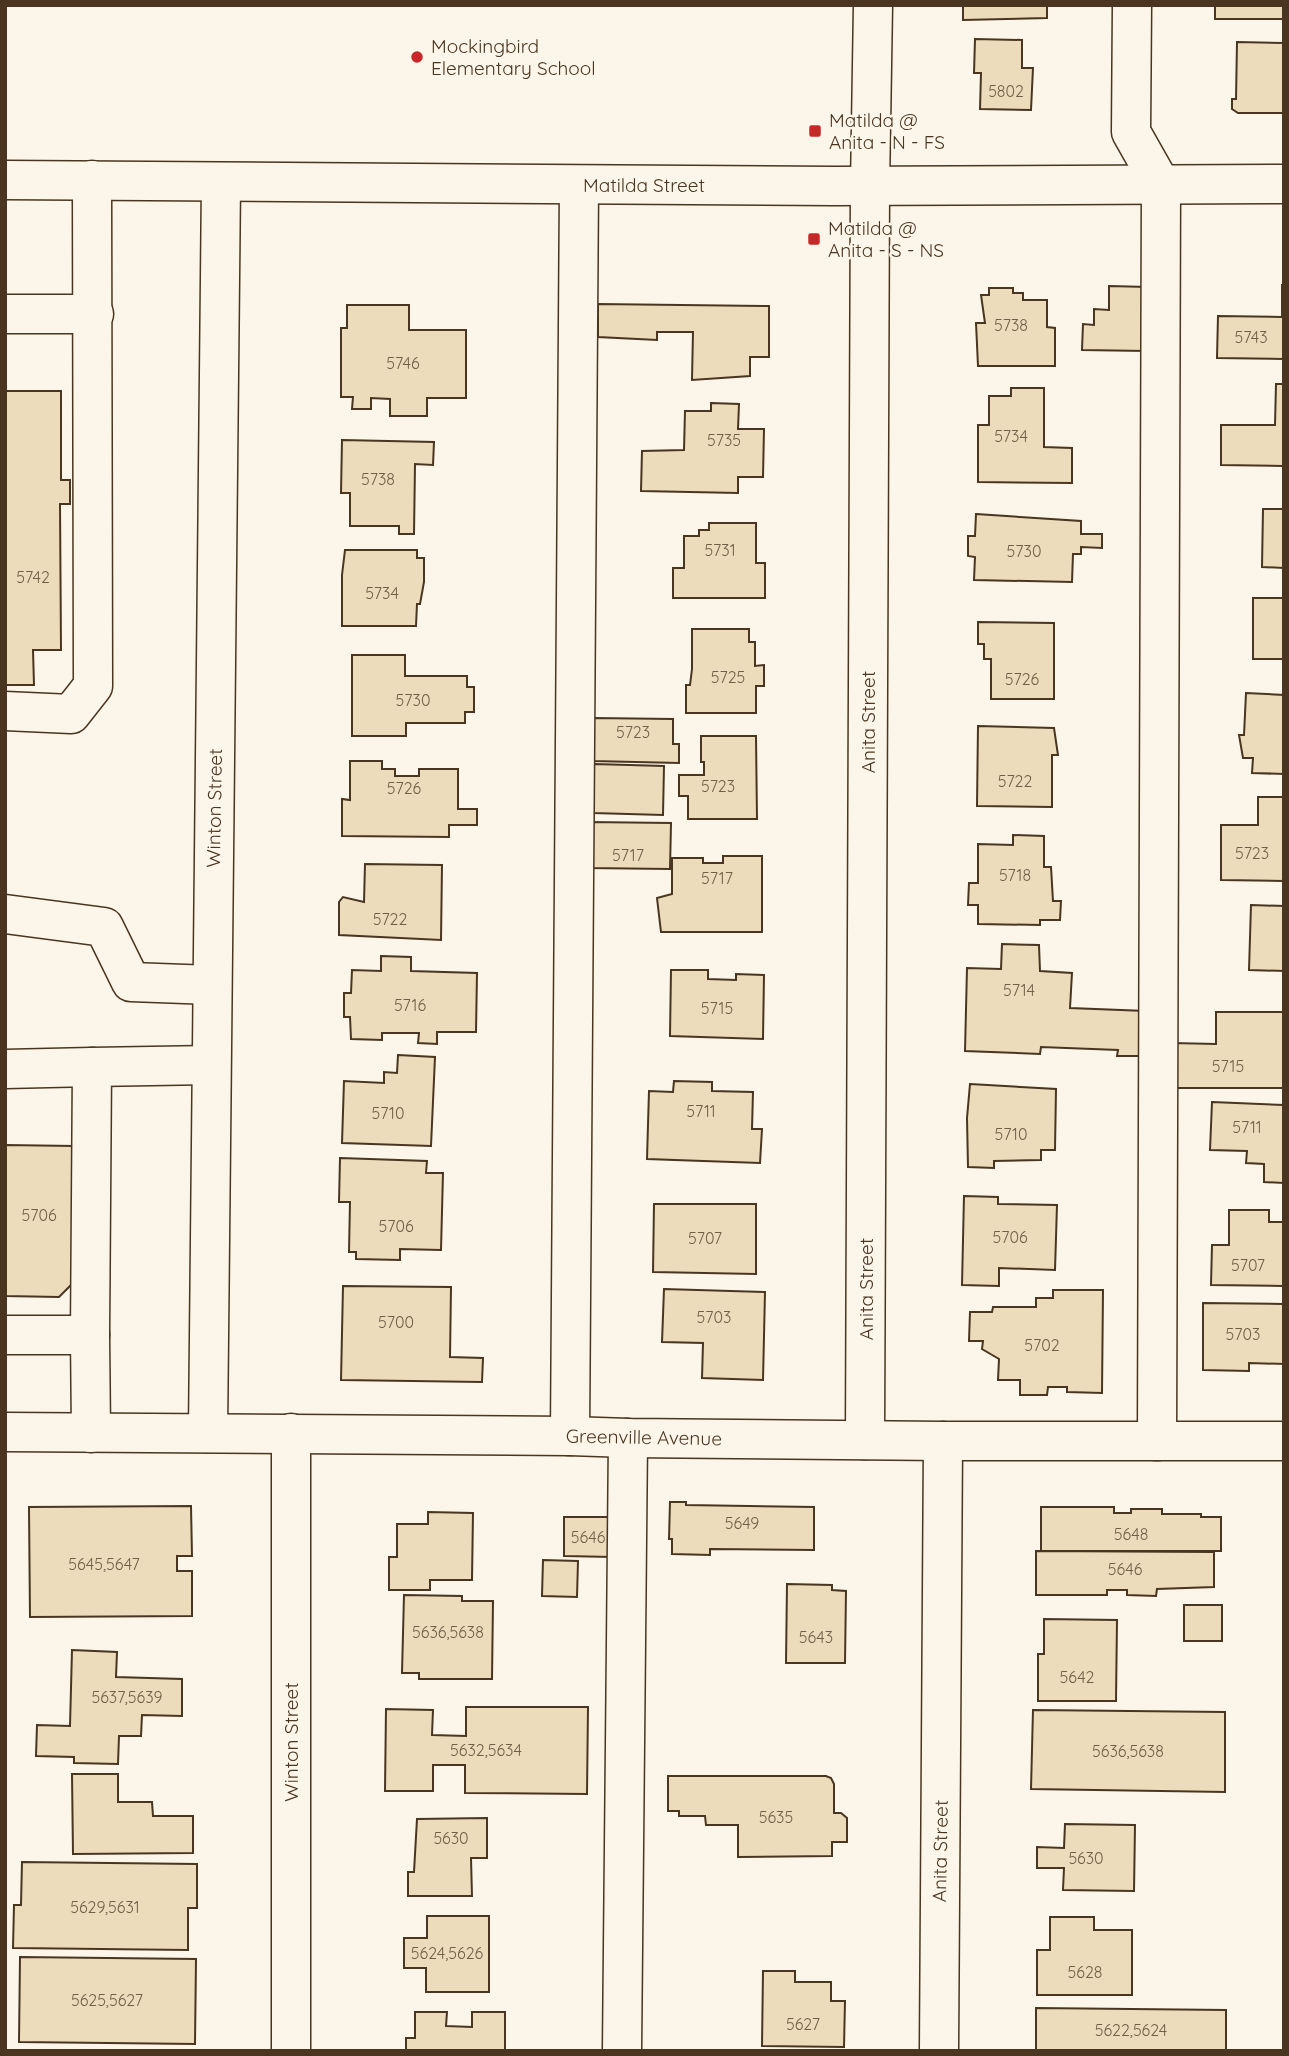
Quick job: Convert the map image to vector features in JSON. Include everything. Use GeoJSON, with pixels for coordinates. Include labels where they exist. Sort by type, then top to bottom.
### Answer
{"type":"FeatureCollection","features":[{"type":"Feature","properties":{"kind":"street","name":"Anita Street"},"geometry":{"type":"LineString","coordinates":[[864,1440],[873,5]]}},
{"type":"Feature","properties":{"kind":"street"},"geometry":{"type":"LineString","coordinates":[[1132,5],[1131,132],[1161,185],[1157,1441]]}},
{"type":"Feature","properties":{"kind":"street","name":"Matilda Street"},"geometry":{"type":"LineString","coordinates":[[5,180],[870,186],[1284,184]]}},
{"type":"Feature","properties":{"kind":"street"},"geometry":{"type":"LineString","coordinates":[[5,711],[71,714],[93,686],[92,180]]}},
{"type":"Feature","properties":{"kind":"street","name":"Winton Street"},"geometry":{"type":"LineString","coordinates":[[208,1433],[221,182]]}},
{"type":"Feature","properties":{"kind":"street"},"geometry":{"type":"LineString","coordinates":[[570,1436],[579,184]]}},
{"type":"Feature","properties":{"kind":"street"},"geometry":{"type":"LineString","coordinates":[[5,314],[94,314]]}},
{"type":"Feature","properties":{"kind":"street"},"geometry":{"type":"LineString","coordinates":[[5,914],[104,927],[131,982],[212,985]]}},
{"type":"Feature","properties":{"kind":"street"},"geometry":{"type":"LineString","coordinates":[[5,1069],[211,1065]]}},
{"type":"Feature","properties":{"kind":"street"},"geometry":{"type":"LineString","coordinates":[[91,1433],[92,1067]]}},
{"type":"Feature","properties":{"kind":"street"},"geometry":{"type":"LineString","coordinates":[[5,1335],[90,1335]]}},
{"type":"Feature","properties":{"kind":"street","name":"Greenville Avenue"},"geometry":{"type":"LineString","coordinates":[[5,1432],[943,1441],[1284,1441]]}},
{"type":"Feature","properties":{"kind":"street","name":"Winton Street"},"geometry":{"type":"LineString","coordinates":[[290,2051],[291,1433]]}},
{"type":"Feature","properties":{"kind":"street"},"geometry":{"type":"LineString","coordinates":[[622,2051],[628,1438]]}},
{"type":"Feature","properties":{"kind":"street","name":"Anita Street"},"geometry":{"type":"LineString","coordinates":[[939,2051],[943,1441]]}},
{"type":"Feature","properties":{"kind":"building"},"geometry":{"type":"Polygon","coordinates":[[[963,5],[1047,5],[1047,18],[963,20],[963,5]]]}},
{"type":"Feature","properties":{"kind":"building"},"geometry":{"type":"Polygon","coordinates":[[[1215,5],[1284,5],[1284,19],[1215,19],[1215,5]]]}},
{"type":"Feature","properties":{"kind":"building"},"geometry":{"type":"Polygon","coordinates":[[[975,39],[1022,40],[1022,68],[1033,68],[1031,110],[980,109],[981,73],[974,73],[975,39]]]}},
{"type":"Feature","properties":{"kind":"building"},"geometry":{"type":"Polygon","coordinates":[[[1237,42],[1284,43],[1284,113],[1238,113],[1232,109],[1232,99],[1236,99],[1237,42]]]}},
{"type":"Feature","properties":{"kind":"building"},"geometry":{"type":"Polygon","coordinates":[[[1282,285],[1284,359],[1217,358],[1218,316],[1282,317],[1282,285]]]}},
{"type":"Feature","properties":{"kind":"building"},"geometry":{"type":"Polygon","coordinates":[[[1109,286],[1148,287],[1146,351],[1082,350],[1083,324],[1094,325],[1094,309],[1109,310],[1109,286]]]}},
{"type":"Feature","properties":{"kind":"building"},"geometry":{"type":"Polygon","coordinates":[[[989,288],[1013,288],[1013,293],[1023,293],[1023,300],[1047,300],[1047,327],[1055,328],[1055,366],[978,366],[976,323],[985,323],[981,295],[989,295],[989,288]]]}},
{"type":"Feature","properties":{"kind":"building"},"geometry":{"type":"Polygon","coordinates":[[[598,304],[769,306],[769,357],[750,357],[750,376],[692,380],[693,332],[657,332],[657,340],[598,337],[598,304]]]}},
{"type":"Feature","properties":{"kind":"building"},"geometry":{"type":"Polygon","coordinates":[[[347,305],[409,305],[409,330],[466,330],[466,398],[427,398],[427,416],[390,416],[390,399],[371,398],[371,409],[352,409],[353,397],[341,397],[341,328],[347,328],[347,305]]]}},
{"type":"Feature","properties":{"kind":"building"},"geometry":{"type":"Polygon","coordinates":[[[1276,384],[1284,384],[1284,466],[1221,465],[1221,425],[1275,425],[1276,384]]]}},
{"type":"Feature","properties":{"kind":"building"},"geometry":{"type":"Polygon","coordinates":[[[1011,388],[1044,388],[1044,447],[1072,448],[1072,483],[978,482],[978,425],[989,425],[989,396],[1011,396],[1011,388]]]}},
{"type":"Feature","properties":{"kind":"building"},"geometry":{"type":"Polygon","coordinates":[[[5,391],[61,391],[61,480],[70,480],[70,504],[60,504],[61,650],[33,650],[34,685],[5,685],[5,391]]]}},
{"type":"Feature","properties":{"kind":"building"},"geometry":{"type":"Polygon","coordinates":[[[711,403],[739,404],[738,429],[764,429],[763,477],[738,477],[738,493],[641,491],[642,451],[684,450],[685,411],[711,411],[711,403]]]}},
{"type":"Feature","properties":{"kind":"building"},"geometry":{"type":"Polygon","coordinates":[[[342,440],[434,442],[433,465],[415,464],[414,534],[399,534],[399,526],[350,526],[350,493],[341,493],[342,440]]]}},
{"type":"Feature","properties":{"kind":"building"},"geometry":{"type":"Polygon","coordinates":[[[1263,509],[1284,509],[1284,568],[1262,567],[1263,509]]]}},
{"type":"Feature","properties":{"kind":"building"},"geometry":{"type":"Polygon","coordinates":[[[976,514],[1081,521],[1081,534],[1102,534],[1102,548],[1081,547],[1081,554],[1073,554],[1072,582],[974,580],[975,557],[968,556],[968,536],[975,536],[976,514]]]}},
{"type":"Feature","properties":{"kind":"building"},"geometry":{"type":"Polygon","coordinates":[[[709,523],[756,523],[756,563],[765,563],[765,598],[673,598],[673,568],[684,568],[684,536],[699,536],[699,530],[709,530],[709,523]]]}},
{"type":"Feature","properties":{"kind":"building"},"geometry":{"type":"Polygon","coordinates":[[[345,550],[417,550],[417,558],[424,558],[424,582],[420,604],[417,604],[416,626],[342,626],[345,550]]]}},
{"type":"Feature","properties":{"kind":"building"},"geometry":{"type":"Polygon","coordinates":[[[1253,598],[1284,598],[1284,659],[1253,659],[1253,598]]]}},
{"type":"Feature","properties":{"kind":"building"},"geometry":{"type":"Polygon","coordinates":[[[978,622],[1054,623],[1054,699],[991,699],[991,659],[984,659],[984,644],[978,644],[978,622]]]}},
{"type":"Feature","properties":{"kind":"building"},"geometry":{"type":"Polygon","coordinates":[[[692,629],[749,629],[749,642],[755,642],[755,666],[764,665],[764,686],[756,686],[756,713],[686,713],[686,685],[690,685],[692,669],[692,629]]]}},
{"type":"Feature","properties":{"kind":"building"},"geometry":{"type":"Polygon","coordinates":[[[352,655],[405,655],[405,676],[467,676],[467,687],[474,687],[474,712],[465,712],[465,723],[406,723],[406,736],[352,736],[352,655]]]}},
{"type":"Feature","properties":{"kind":"building"},"geometry":{"type":"Polygon","coordinates":[[[1246,693],[1284,695],[1284,774],[1252,773],[1253,758],[1243,758],[1239,735],[1244,735],[1246,693]]]}},
{"type":"Feature","properties":{"kind":"building"},"geometry":{"type":"Polygon","coordinates":[[[593,718],[673,719],[673,744],[679,744],[679,763],[592,761],[593,718]]]}},
{"type":"Feature","properties":{"kind":"building"},"geometry":{"type":"Polygon","coordinates":[[[978,726],[1054,728],[1058,755],[1052,755],[1052,807],[977,806],[978,726]]]}},
{"type":"Feature","properties":{"kind":"building"},"geometry":{"type":"Polygon","coordinates":[[[701,736],[756,736],[757,819],[688,819],[688,796],[679,796],[679,775],[704,775],[701,736]]]}},
{"type":"Feature","properties":{"kind":"building"},"geometry":{"type":"Polygon","coordinates":[[[350,761],[382,761],[382,769],[395,769],[395,776],[419,776],[419,769],[458,769],[458,809],[477,809],[477,825],[449,825],[449,837],[342,836],[342,799],[350,800],[350,761]]]}},
{"type":"Feature","properties":{"kind":"building"},"geometry":{"type":"Polygon","coordinates":[[[594,764],[664,766],[663,815],[593,813],[594,764]]]}},
{"type":"Feature","properties":{"kind":"building"},"geometry":{"type":"Polygon","coordinates":[[[1258,797],[1284,797],[1284,881],[1221,880],[1221,825],[1258,825],[1258,797]]]}},
{"type":"Feature","properties":{"kind":"building"},"geometry":{"type":"Polygon","coordinates":[[[588,822],[671,823],[670,869],[587,868],[588,822]]]}},
{"type":"Feature","properties":{"kind":"building"},"geometry":{"type":"Polygon","coordinates":[[[1013,835],[1044,836],[1044,867],[1051,867],[1053,901],[1061,901],[1060,920],[1040,920],[1040,925],[978,924],[978,905],[968,905],[969,883],[978,883],[978,844],[1013,845],[1013,835]]]}},
{"type":"Feature","properties":{"kind":"building"},"geometry":{"type":"Polygon","coordinates":[[[723,856],[762,856],[762,932],[661,932],[657,898],[672,894],[672,858],[703,858],[703,863],[723,863],[723,856]]]}},
{"type":"Feature","properties":{"kind":"building"},"geometry":{"type":"Polygon","coordinates":[[[365,864],[442,865],[441,940],[339,935],[339,902],[343,897],[364,902],[365,864]]]}},
{"type":"Feature","properties":{"kind":"building"},"geometry":{"type":"Polygon","coordinates":[[[1251,905],[1284,906],[1284,971],[1249,970],[1251,905]]]}},
{"type":"Feature","properties":{"kind":"building"},"geometry":{"type":"Polygon","coordinates":[[[1002,944],[1039,945],[1040,971],[1072,973],[1070,1008],[1146,1011],[1145,1056],[1117,1056],[1118,1050],[1041,1047],[1040,1054],[965,1051],[967,968],[1001,969],[1002,944]]]}},
{"type":"Feature","properties":{"kind":"building"},"geometry":{"type":"Polygon","coordinates":[[[381,956],[411,957],[411,971],[477,973],[476,1032],[437,1032],[437,1044],[418,1043],[419,1033],[382,1033],[382,1040],[351,1039],[350,1017],[344,1017],[344,993],[351,993],[352,970],[381,971],[381,956]]]}},
{"type":"Feature","properties":{"kind":"building"},"geometry":{"type":"Polygon","coordinates":[[[671,970],[708,970],[708,979],[736,980],[736,974],[764,975],[763,1039],[670,1036],[671,970]]]}},
{"type":"Feature","properties":{"kind":"building"},"geometry":{"type":"Polygon","coordinates":[[[1216,1012],[1284,1012],[1284,1088],[1172,1088],[1172,1043],[1216,1044],[1216,1012]]]}},
{"type":"Feature","properties":{"kind":"building"},"geometry":{"type":"Polygon","coordinates":[[[398,1055],[435,1057],[431,1146],[342,1143],[344,1081],[384,1083],[384,1072],[397,1073],[398,1055]]]}},
{"type":"Feature","properties":{"kind":"building"},"geometry":{"type":"Polygon","coordinates":[[[674,1081],[712,1082],[712,1091],[753,1092],[752,1129],[762,1129],[760,1163],[647,1159],[649,1091],[673,1092],[674,1081]]]}},
{"type":"Feature","properties":{"kind":"building"},"geometry":{"type":"Polygon","coordinates":[[[970,1084],[1056,1089],[1055,1150],[1041,1150],[1041,1160],[994,1161],[994,1168],[968,1167],[967,1118],[970,1084]]]}},
{"type":"Feature","properties":{"kind":"building"},"geometry":{"type":"Polygon","coordinates":[[[1212,1102],[1284,1105],[1284,1183],[1264,1182],[1264,1164],[1246,1163],[1247,1151],[1210,1150],[1212,1102]]]}},
{"type":"Feature","properties":{"kind":"building"},"geometry":{"type":"Polygon","coordinates":[[[5,1145],[74,1146],[73,1283],[59,1297],[5,1296],[5,1145]]]}},
{"type":"Feature","properties":{"kind":"building"},"geometry":{"type":"Polygon","coordinates":[[[340,1158],[427,1161],[426,1173],[443,1173],[441,1250],[400,1249],[400,1260],[356,1259],[356,1252],[349,1252],[350,1202],[339,1202],[340,1158]]]}},
{"type":"Feature","properties":{"kind":"building"},"geometry":{"type":"Polygon","coordinates":[[[964,1196],[998,1197],[998,1204],[1057,1205],[1055,1270],[999,1268],[999,1286],[962,1285],[964,1196]]]}},
{"type":"Feature","properties":{"kind":"building"},"geometry":{"type":"Polygon","coordinates":[[[654,1204],[756,1204],[756,1274],[653,1272],[654,1204]]]}},
{"type":"Feature","properties":{"kind":"building"},"geometry":{"type":"Polygon","coordinates":[[[1229,1210],[1269,1210],[1269,1222],[1284,1222],[1284,1286],[1211,1285],[1212,1245],[1229,1245],[1229,1210]]]}},
{"type":"Feature","properties":{"kind":"building"},"geometry":{"type":"Polygon","coordinates":[[[343,1286],[451,1287],[450,1357],[483,1358],[482,1382],[341,1380],[343,1286]]]}},
{"type":"Feature","properties":{"kind":"building"},"geometry":{"type":"Polygon","coordinates":[[[664,1289],[765,1292],[763,1380],[702,1378],[703,1343],[662,1342],[664,1289]]]}},
{"type":"Feature","properties":{"kind":"building"},"geometry":{"type":"Polygon","coordinates":[[[1053,1290],[1103,1290],[1102,1393],[1067,1392],[1067,1387],[1048,1387],[1047,1395],[1020,1395],[1020,1380],[998,1380],[999,1359],[982,1349],[983,1341],[969,1341],[970,1312],[992,1312],[993,1307],[1036,1307],[1036,1298],[1053,1298],[1053,1290]]]}},
{"type":"Feature","properties":{"kind":"building"},"geometry":{"type":"Polygon","coordinates":[[[1203,1303],[1284,1304],[1284,1364],[1249,1363],[1249,1371],[1203,1370],[1203,1303]]]}},
{"type":"Feature","properties":{"kind":"building"},"geometry":{"type":"Polygon","coordinates":[[[670,1502],[686,1502],[686,1505],[814,1507],[814,1550],[710,1549],[710,1555],[672,1554],[672,1539],[669,1539],[670,1502]]]}},
{"type":"Feature","properties":{"kind":"building"},"geometry":{"type":"Polygon","coordinates":[[[191,1506],[192,1556],[177,1556],[177,1571],[192,1571],[192,1616],[30,1617],[29,1507],[191,1506]]]}},
{"type":"Feature","properties":{"kind":"building"},"geometry":{"type":"Polygon","coordinates":[[[1041,1507],[1114,1507],[1114,1513],[1131,1513],[1131,1509],[1162,1509],[1162,1514],[1221,1517],[1221,1551],[1041,1551],[1041,1507]]]}},
{"type":"Feature","properties":{"kind":"building"},"geometry":{"type":"Polygon","coordinates":[[[428,1512],[473,1513],[472,1580],[430,1580],[430,1590],[389,1590],[389,1557],[397,1557],[397,1524],[428,1524],[428,1512]]]}},
{"type":"Feature","properties":{"kind":"building"},"geometry":{"type":"Polygon","coordinates":[[[564,1517],[612,1517],[612,1557],[564,1556],[564,1517]]]}},
{"type":"Feature","properties":{"kind":"building"},"geometry":{"type":"Polygon","coordinates":[[[1036,1551],[1214,1552],[1214,1587],[1157,1589],[1156,1596],[1127,1595],[1127,1590],[1107,1590],[1107,1595],[1036,1595],[1036,1551]]]}},
{"type":"Feature","properties":{"kind":"building"},"geometry":{"type":"Polygon","coordinates":[[[543,1560],[578,1561],[577,1597],[542,1596],[543,1560]]]}},
{"type":"Feature","properties":{"kind":"building"},"geometry":{"type":"Polygon","coordinates":[[[787,1584],[832,1585],[832,1590],[846,1591],[845,1663],[786,1663],[787,1584]]]}},
{"type":"Feature","properties":{"kind":"building"},"geometry":{"type":"Polygon","coordinates":[[[404,1595],[462,1596],[462,1601],[493,1601],[492,1679],[419,1679],[419,1673],[402,1673],[404,1595]]]}},
{"type":"Feature","properties":{"kind":"building"},"geometry":{"type":"Polygon","coordinates":[[[1184,1605],[1222,1605],[1222,1641],[1184,1641],[1184,1605]]]}},
{"type":"Feature","properties":{"kind":"building"},"geometry":{"type":"Polygon","coordinates":[[[1044,1619],[1117,1620],[1116,1701],[1038,1701],[1038,1654],[1044,1654],[1044,1619]]]}},
{"type":"Feature","properties":{"kind":"building"},"geometry":{"type":"Polygon","coordinates":[[[72,1650],[117,1652],[116,1677],[182,1679],[182,1716],[142,1715],[141,1736],[119,1736],[118,1764],[74,1763],[74,1757],[36,1756],[37,1725],[70,1726],[72,1650]]]}},
{"type":"Feature","properties":{"kind":"building"},"geometry":{"type":"Polygon","coordinates":[[[466,1707],[588,1707],[587,1794],[465,1793],[465,1765],[433,1765],[433,1791],[385,1791],[386,1709],[433,1710],[432,1735],[466,1736],[466,1707]]]}},
{"type":"Feature","properties":{"kind":"building"},"geometry":{"type":"Polygon","coordinates":[[[1033,1710],[1225,1712],[1225,1792],[1031,1789],[1033,1710]]]}},
{"type":"Feature","properties":{"kind":"building"},"geometry":{"type":"Polygon","coordinates":[[[72,1774],[118,1774],[118,1802],[152,1802],[153,1816],[193,1816],[193,1853],[73,1854],[72,1774]]]}},
{"type":"Feature","properties":{"kind":"building"},"geometry":{"type":"Polygon","coordinates":[[[668,1776],[826,1776],[831,1778],[834,1784],[834,1813],[841,1813],[847,1818],[847,1842],[832,1842],[832,1856],[738,1857],[738,1825],[706,1825],[705,1816],[679,1816],[679,1811],[668,1811],[668,1776]]]}},
{"type":"Feature","properties":{"kind":"building"},"geometry":{"type":"Polygon","coordinates":[[[487,1818],[487,1858],[471,1858],[472,1896],[408,1896],[408,1872],[414,1872],[417,1819],[487,1818]]]}},
{"type":"Feature","properties":{"kind":"building"},"geometry":{"type":"Polygon","coordinates":[[[1065,1824],[1135,1825],[1134,1891],[1063,1890],[1064,1868],[1037,1868],[1037,1847],[1064,1848],[1065,1824]]]}},
{"type":"Feature","properties":{"kind":"building"},"geometry":{"type":"Polygon","coordinates":[[[22,1862],[197,1864],[197,1908],[188,1908],[188,1950],[13,1948],[14,1905],[21,1905],[22,1862]]]}},
{"type":"Feature","properties":{"kind":"building"},"geometry":{"type":"Polygon","coordinates":[[[427,1916],[489,1916],[489,1992],[426,1992],[426,1968],[404,1968],[404,1938],[427,1938],[427,1916]]]}},
{"type":"Feature","properties":{"kind":"building"},"geometry":{"type":"Polygon","coordinates":[[[1050,1917],[1094,1917],[1094,1930],[1132,1930],[1132,1995],[1037,1995],[1037,1950],[1050,1950],[1050,1917]]]}},
{"type":"Feature","properties":{"kind":"building"},"geometry":{"type":"Polygon","coordinates":[[[20,1957],[196,1959],[195,2044],[19,2042],[20,1957]]]}},
{"type":"Feature","properties":{"kind":"building"},"geometry":{"type":"Polygon","coordinates":[[[763,1971],[795,1971],[795,1982],[831,1982],[831,2001],[845,2001],[844,2047],[762,2046],[763,1971]]]}},
{"type":"Feature","properties":{"kind":"building"},"geometry":{"type":"Polygon","coordinates":[[[1036,2008],[1226,2010],[1226,2051],[1036,2051],[1036,2008]]]}},
{"type":"Feature","properties":{"kind":"building"},"geometry":{"type":"Polygon","coordinates":[[[415,2012],[447,2012],[446,2026],[472,2027],[472,2012],[505,2012],[505,2051],[406,2051],[406,2038],[415,2038],[415,2012]]]}},
{"type":"Feature","properties":{"kind":"place","name":"Mockingbird Elementary School"},"geometry":{"type":"Point","coordinates":[417,57]}},
{"type":"Feature","properties":{"kind":"place","name":"Matilda @ Anita - N - FS"},"geometry":{"type":"Point","coordinates":[815,131]}},
{"type":"Feature","properties":{"kind":"place","name":"Matilda @ Anita - S - NS"},"geometry":{"type":"Point","coordinates":[814,239]}}]}
